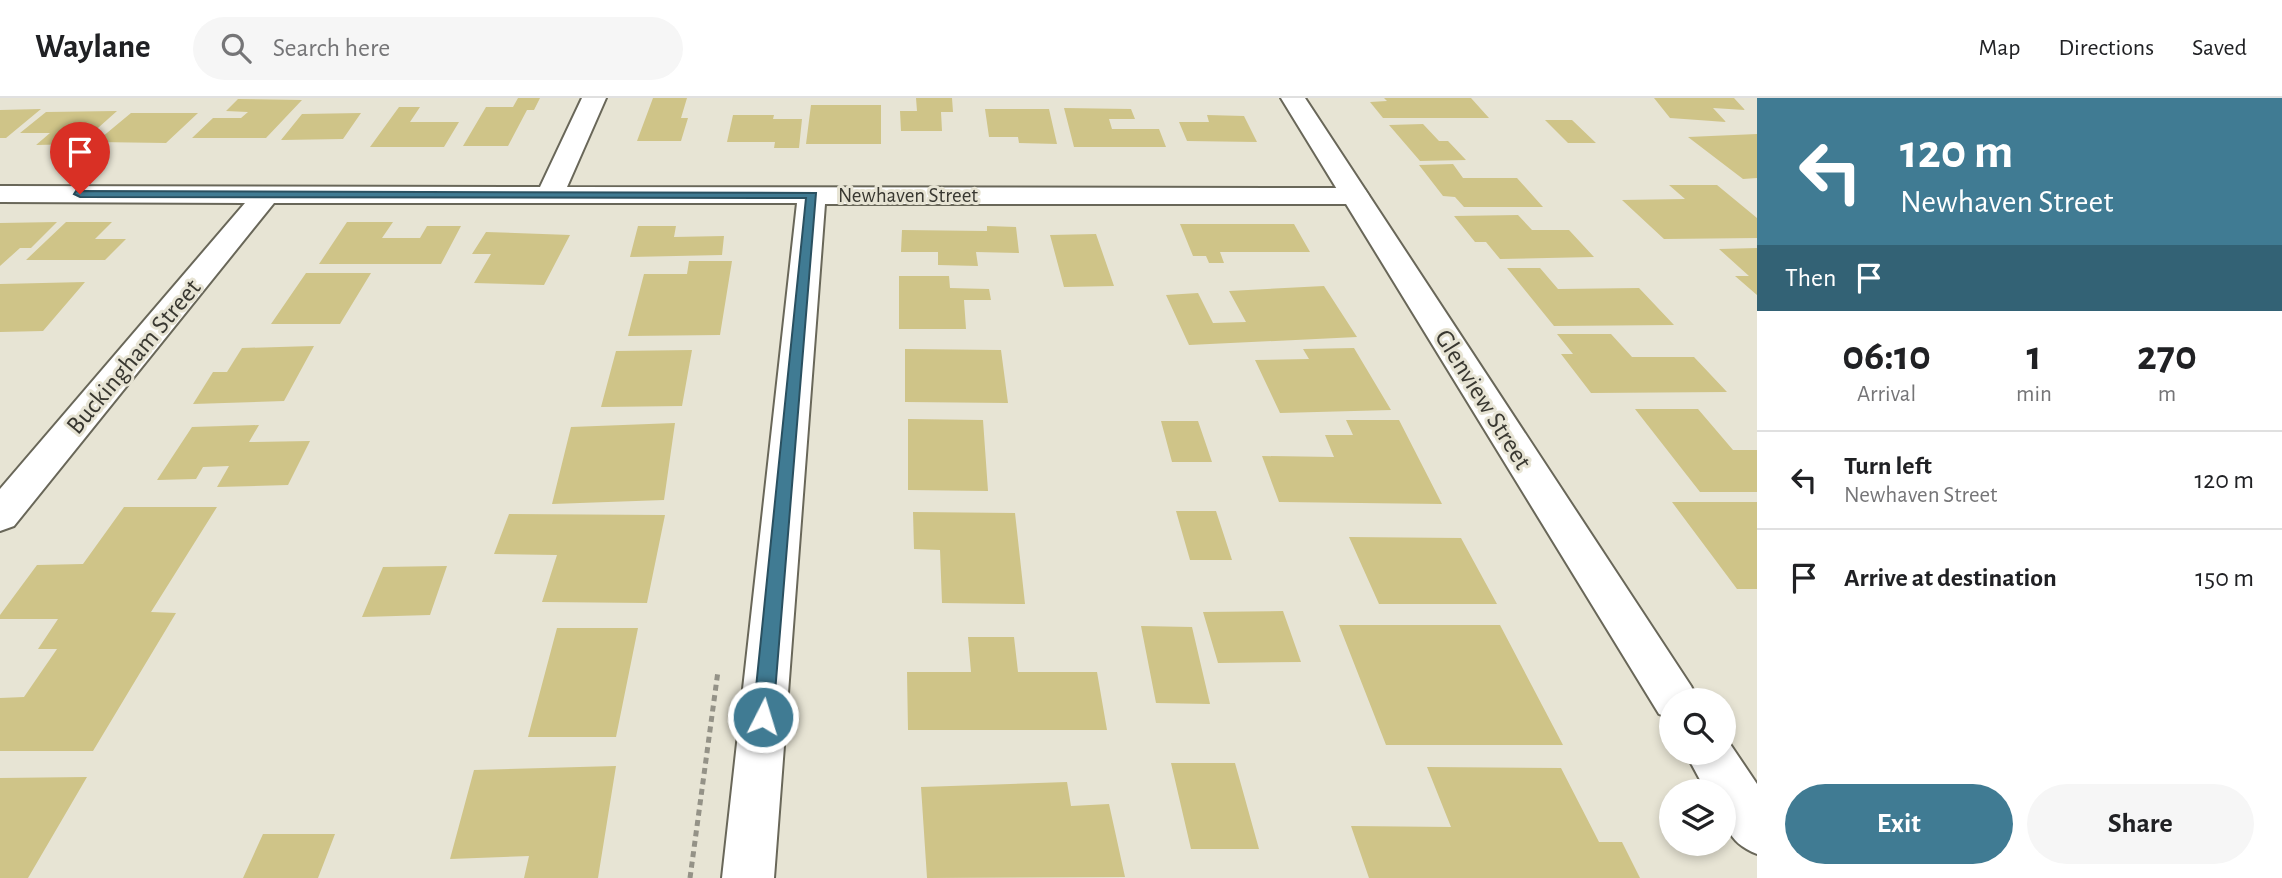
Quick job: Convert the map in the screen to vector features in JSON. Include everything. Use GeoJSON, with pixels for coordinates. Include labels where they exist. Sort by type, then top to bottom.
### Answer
{"type":"FeatureCollection","features":[{"type":"Feature","properties":{"kind":"street"},"geometry":{"type":"LineString","coordinates":[[550,195],[594,98]]}},
{"type":"Feature","properties":{"kind":"street","name":"Glenview Street"},"geometry":{"type":"LineString","coordinates":[[1293,98],[1667,688]]}},
{"type":"Feature","properties":{"kind":"street","name":"Newhaven Street"},"geometry":{"type":"LineString","coordinates":[[0,194],[1355,196]]}},
{"type":"Feature","properties":{"kind":"street","name":"Buckingham Street"},"geometry":{"type":"LineString","coordinates":[[0,516],[265,195]]}},
{"type":"Feature","properties":{"kind":"street"},"geometry":{"type":"LineString","coordinates":[[748,878],[812,195]]}},
{"type":"Feature","properties":{"kind":"street"},"geometry":{"type":"LineString","coordinates":[[1717,765],[1757,829]]}},
{"type":"Feature","properties":{"kind":"building"},"geometry":{"type":"Polygon","coordinates":[[[518,98],[540,98],[534,110],[527,110],[508,146],[463,146],[486,107],[513,107],[518,98]]]}},
{"type":"Feature","properties":{"kind":"building"},"geometry":{"type":"Polygon","coordinates":[[[653,98],[687,98],[681,118],[688,118],[681,141],[637,141],[653,98]]]}},
{"type":"Feature","properties":{"kind":"building"},"geometry":{"type":"Polygon","coordinates":[[[916,98],[952,98],[953,112],[941,112],[942,131],[901,131],[900,111],[917,111],[916,98]]]}},
{"type":"Feature","properties":{"kind":"building"},"geometry":{"type":"Polygon","coordinates":[[[1384,98],[1471,98],[1489,118],[1383,118],[1370,102],[1387,101],[1384,98]]]}},
{"type":"Feature","properties":{"kind":"building"},"geometry":{"type":"Polygon","coordinates":[[[1654,98],[1734,98],[1745,110],[1713,108],[1726,122],[1670,118],[1654,98]]]}},
{"type":"Feature","properties":{"kind":"building"},"geometry":{"type":"Polygon","coordinates":[[[238,99],[302,100],[266,138],[192,138],[213,118],[241,118],[248,112],[226,111],[238,99]]]}},
{"type":"Feature","properties":{"kind":"building"},"geometry":{"type":"Polygon","coordinates":[[[811,105],[881,105],[881,144],[806,144],[811,105]]]}},
{"type":"Feature","properties":{"kind":"building"},"geometry":{"type":"Polygon","coordinates":[[[399,107],[420,107],[410,122],[459,122],[444,147],[370,147],[399,107]]]}},
{"type":"Feature","properties":{"kind":"building"},"geometry":{"type":"Polygon","coordinates":[[[1064,108],[1131,109],[1135,119],[1109,119],[1112,129],[1159,129],[1166,147],[1074,147],[1064,108]]]}},
{"type":"Feature","properties":{"kind":"building"},"geometry":{"type":"Polygon","coordinates":[[[41,109],[6,138],[0,138],[0,110],[41,109]]]}},
{"type":"Feature","properties":{"kind":"building"},"geometry":{"type":"Polygon","coordinates":[[[985,109],[1049,109],[1057,144],[1019,143],[1018,137],[989,137],[985,109]]]}},
{"type":"Feature","properties":{"kind":"building"},"geometry":{"type":"Polygon","coordinates":[[[117,111],[80,144],[36,145],[50,133],[20,133],[46,112],[117,111]]]}},
{"type":"Feature","properties":{"kind":"building"},"geometry":{"type":"Polygon","coordinates":[[[131,113],[198,113],[166,143],[96,142],[131,113]]]}},
{"type":"Feature","properties":{"kind":"building"},"geometry":{"type":"Polygon","coordinates":[[[361,113],[343,139],[281,140],[302,114],[361,113]]]}},
{"type":"Feature","properties":{"kind":"building"},"geometry":{"type":"Polygon","coordinates":[[[733,115],[774,115],[773,119],[802,119],[799,148],[774,148],[775,142],[727,142],[733,115]]]}},
{"type":"Feature","properties":{"kind":"building"},"geometry":{"type":"Polygon","coordinates":[[[1207,115],[1244,116],[1257,142],[1187,141],[1179,122],[1209,122],[1207,115]]]}},
{"type":"Feature","properties":{"kind":"building"},"geometry":{"type":"Polygon","coordinates":[[[1545,120],[1572,120],[1596,143],[1568,143],[1545,120]]]}},
{"type":"Feature","properties":{"kind":"building"},"geometry":{"type":"Polygon","coordinates":[[[1423,124],[1439,141],[1448,141],[1466,160],[1420,161],[1389,125],[1423,124]]]}},
{"type":"Feature","properties":{"kind":"building"},"geometry":{"type":"Polygon","coordinates":[[[1757,134],[1757,178],[1743,179],[1688,137],[1757,134]]]}},
{"type":"Feature","properties":{"kind":"building"},"geometry":{"type":"Polygon","coordinates":[[[1453,164],[1463,178],[1517,178],[1543,207],[1464,207],[1455,197],[1443,196],[1419,165],[1453,164]]]}},
{"type":"Feature","properties":{"kind":"building"},"geometry":{"type":"Polygon","coordinates":[[[1669,185],[1717,185],[1757,218],[1757,238],[1664,239],[1622,200],[1685,199],[1669,185]]]}},
{"type":"Feature","properties":{"kind":"building"},"geometry":{"type":"Polygon","coordinates":[[[1518,215],[1532,230],[1569,230],[1594,257],[1500,259],[1486,242],[1475,242],[1454,216],[1518,215]]]}},
{"type":"Feature","properties":{"kind":"building"},"geometry":{"type":"Polygon","coordinates":[[[57,222],[31,248],[20,248],[0,266],[0,223],[57,222]]]}},
{"type":"Feature","properties":{"kind":"building"},"geometry":{"type":"Polygon","coordinates":[[[66,222],[112,222],[95,239],[126,239],[105,260],[26,260],[66,222]]]}},
{"type":"Feature","properties":{"kind":"building"},"geometry":{"type":"Polygon","coordinates":[[[347,222],[393,222],[382,238],[420,238],[427,226],[461,226],[441,264],[319,264],[347,222]]]}},
{"type":"Feature","properties":{"kind":"building"},"geometry":{"type":"Polygon","coordinates":[[[1180,224],[1294,224],[1310,252],[1220,252],[1224,263],[1209,263],[1206,256],[1193,256],[1180,224]]]}},
{"type":"Feature","properties":{"kind":"building"},"geometry":{"type":"Polygon","coordinates":[[[638,226],[676,226],[674,237],[724,236],[722,255],[630,257],[638,226]]]}},
{"type":"Feature","properties":{"kind":"building"},"geometry":{"type":"Polygon","coordinates":[[[987,226],[1016,227],[1019,253],[976,252],[978,266],[938,265],[938,252],[901,252],[902,230],[987,231],[987,226]]]}},
{"type":"Feature","properties":{"kind":"building"},"geometry":{"type":"Polygon","coordinates":[[[486,232],[570,235],[544,285],[474,283],[491,254],[472,254],[486,232]]]}},
{"type":"Feature","properties":{"kind":"building"},"geometry":{"type":"Polygon","coordinates":[[[1096,234],[1114,286],[1064,287],[1050,235],[1096,234]]]}},
{"type":"Feature","properties":{"kind":"building"},"geometry":{"type":"Polygon","coordinates":[[[1757,248],[1757,295],[1735,276],[1749,276],[1719,249],[1757,248]]]}},
{"type":"Feature","properties":{"kind":"building"},"geometry":{"type":"Polygon","coordinates":[[[689,261],[732,261],[720,335],[628,336],[644,274],[687,274],[689,261]]]}},
{"type":"Feature","properties":{"kind":"building"},"geometry":{"type":"Polygon","coordinates":[[[1507,268],[1540,268],[1558,289],[1639,288],[1674,325],[1554,326],[1507,268]]]}},
{"type":"Feature","properties":{"kind":"building"},"geometry":{"type":"Polygon","coordinates":[[[306,273],[371,273],[340,324],[271,324],[306,273]]]}},
{"type":"Feature","properties":{"kind":"building"},"geometry":{"type":"Polygon","coordinates":[[[899,276],[949,276],[950,288],[989,289],[991,300],[964,300],[966,329],[899,329],[899,276]]]}},
{"type":"Feature","properties":{"kind":"building"},"geometry":{"type":"Polygon","coordinates":[[[85,282],[43,331],[0,332],[0,284],[85,282]]]}},
{"type":"Feature","properties":{"kind":"building"},"geometry":{"type":"Polygon","coordinates":[[[1324,286],[1357,337],[1189,345],[1166,295],[1198,293],[1213,323],[1246,322],[1229,291],[1324,286]]]}},
{"type":"Feature","properties":{"kind":"building"},"geometry":{"type":"Polygon","coordinates":[[[1557,334],[1611,334],[1632,357],[1694,357],[1727,392],[1591,393],[1561,354],[1573,354],[1557,334]]]}},
{"type":"Feature","properties":{"kind":"building"},"geometry":{"type":"Polygon","coordinates":[[[314,346],[284,401],[193,404],[213,372],[227,372],[242,348],[314,346]]]}},
{"type":"Feature","properties":{"kind":"building"},"geometry":{"type":"Polygon","coordinates":[[[1354,348],[1391,410],[1280,413],[1255,360],[1309,359],[1303,349],[1354,348]]]}},
{"type":"Feature","properties":{"kind":"building"},"geometry":{"type":"Polygon","coordinates":[[[905,349],[1001,350],[1008,403],[905,402],[905,349]]]}},
{"type":"Feature","properties":{"kind":"building"},"geometry":{"type":"Polygon","coordinates":[[[692,350],[682,406],[601,407],[616,351],[692,350]]]}},
{"type":"Feature","properties":{"kind":"building"},"geometry":{"type":"Polygon","coordinates":[[[1635,409],[1698,409],[1733,450],[1757,450],[1757,492],[1700,492],[1635,409]]]}},
{"type":"Feature","properties":{"kind":"building"},"geometry":{"type":"Polygon","coordinates":[[[908,419],[983,420],[988,491],[908,490],[908,419]]]}},
{"type":"Feature","properties":{"kind":"building"},"geometry":{"type":"Polygon","coordinates":[[[1346,420],[1399,420],[1442,504],[1279,502],[1262,456],[1334,457],[1325,435],[1353,435],[1346,420]]]}},
{"type":"Feature","properties":{"kind":"building"},"geometry":{"type":"Polygon","coordinates":[[[1161,421],[1198,421],[1212,462],[1172,462],[1161,421]]]}},
{"type":"Feature","properties":{"kind":"building"},"geometry":{"type":"Polygon","coordinates":[[[675,423],[664,500],[552,504],[571,427],[675,423]]]}},
{"type":"Feature","properties":{"kind":"building"},"geometry":{"type":"Polygon","coordinates":[[[259,425],[249,442],[310,441],[288,485],[217,487],[229,466],[203,467],[196,479],[157,480],[192,427],[259,425]]]}},
{"type":"Feature","properties":{"kind":"building"},"geometry":{"type":"Polygon","coordinates":[[[1672,502],[1757,502],[1757,589],[1737,589],[1672,502]]]}},
{"type":"Feature","properties":{"kind":"building"},"geometry":{"type":"Polygon","coordinates":[[[124,507],[217,507],[151,612],[176,613],[93,751],[0,751],[0,698],[24,697],[57,649],[38,649],[58,619],[0,619],[0,615],[37,565],[83,564],[124,507]]]}},
{"type":"Feature","properties":{"kind":"building"},"geometry":{"type":"Polygon","coordinates":[[[1176,511],[1216,511],[1232,560],[1190,560],[1176,511]]]}},
{"type":"Feature","properties":{"kind":"building"},"geometry":{"type":"Polygon","coordinates":[[[913,512],[1015,513],[1025,604],[942,603],[940,550],[914,549],[913,512]]]}},
{"type":"Feature","properties":{"kind":"building"},"geometry":{"type":"Polygon","coordinates":[[[509,514],[665,515],[647,603],[542,602],[557,555],[494,554],[509,514]]]}},
{"type":"Feature","properties":{"kind":"building"},"geometry":{"type":"Polygon","coordinates":[[[1349,537],[1461,538],[1497,604],[1379,604],[1349,537]]]}},
{"type":"Feature","properties":{"kind":"building"},"geometry":{"type":"Polygon","coordinates":[[[447,566],[430,615],[362,617],[383,567],[447,566]]]}},
{"type":"Feature","properties":{"kind":"building"},"geometry":{"type":"Polygon","coordinates":[[[1283,611],[1301,662],[1218,663],[1203,612],[1283,611]]]}},
{"type":"Feature","properties":{"kind":"building"},"geometry":{"type":"Polygon","coordinates":[[[1339,625],[1500,625],[1563,745],[1386,745],[1339,625]]]}},
{"type":"Feature","properties":{"kind":"building"},"geometry":{"type":"Polygon","coordinates":[[[1141,626],[1192,627],[1210,704],[1156,703],[1141,626]]]}},
{"type":"Feature","properties":{"kind":"building"},"geometry":{"type":"Polygon","coordinates":[[[557,628],[638,628],[616,737],[528,737],[557,628]]]}},
{"type":"Feature","properties":{"kind":"building"},"geometry":{"type":"Polygon","coordinates":[[[968,637],[1014,637],[1018,672],[1097,672],[1107,730],[908,730],[907,672],[971,672],[968,637]]]}},
{"type":"Feature","properties":{"kind":"building"},"geometry":{"type":"Polygon","coordinates":[[[1171,763],[1235,763],[1259,849],[1191,849],[1171,763]]]}},
{"type":"Feature","properties":{"kind":"building"},"geometry":{"type":"Polygon","coordinates":[[[616,766],[598,878],[524,878],[529,856],[450,859],[474,770],[616,766]]]}},
{"type":"Feature","properties":{"kind":"building"},"geometry":{"type":"Polygon","coordinates":[[[1427,767],[1561,768],[1599,842],[1622,842],[1640,878],[1369,878],[1351,826],[1451,827],[1427,767]]]}},
{"type":"Feature","properties":{"kind":"building"},"geometry":{"type":"Polygon","coordinates":[[[87,777],[28,878],[0,878],[0,778],[87,777]]]}},
{"type":"Feature","properties":{"kind":"building"},"geometry":{"type":"Polygon","coordinates":[[[1067,782],[1071,806],[1109,804],[1125,877],[927,878],[921,787],[1067,782]]]}},
{"type":"Feature","properties":{"kind":"building"},"geometry":{"type":"Polygon","coordinates":[[[263,834],[335,834],[318,878],[243,878],[263,834]]]}},
{"type":"Feature","properties":{"kind":"route"},"geometry":{"type":"LineString","coordinates":[[80,194],[812,195],[763,717]]}}]}
